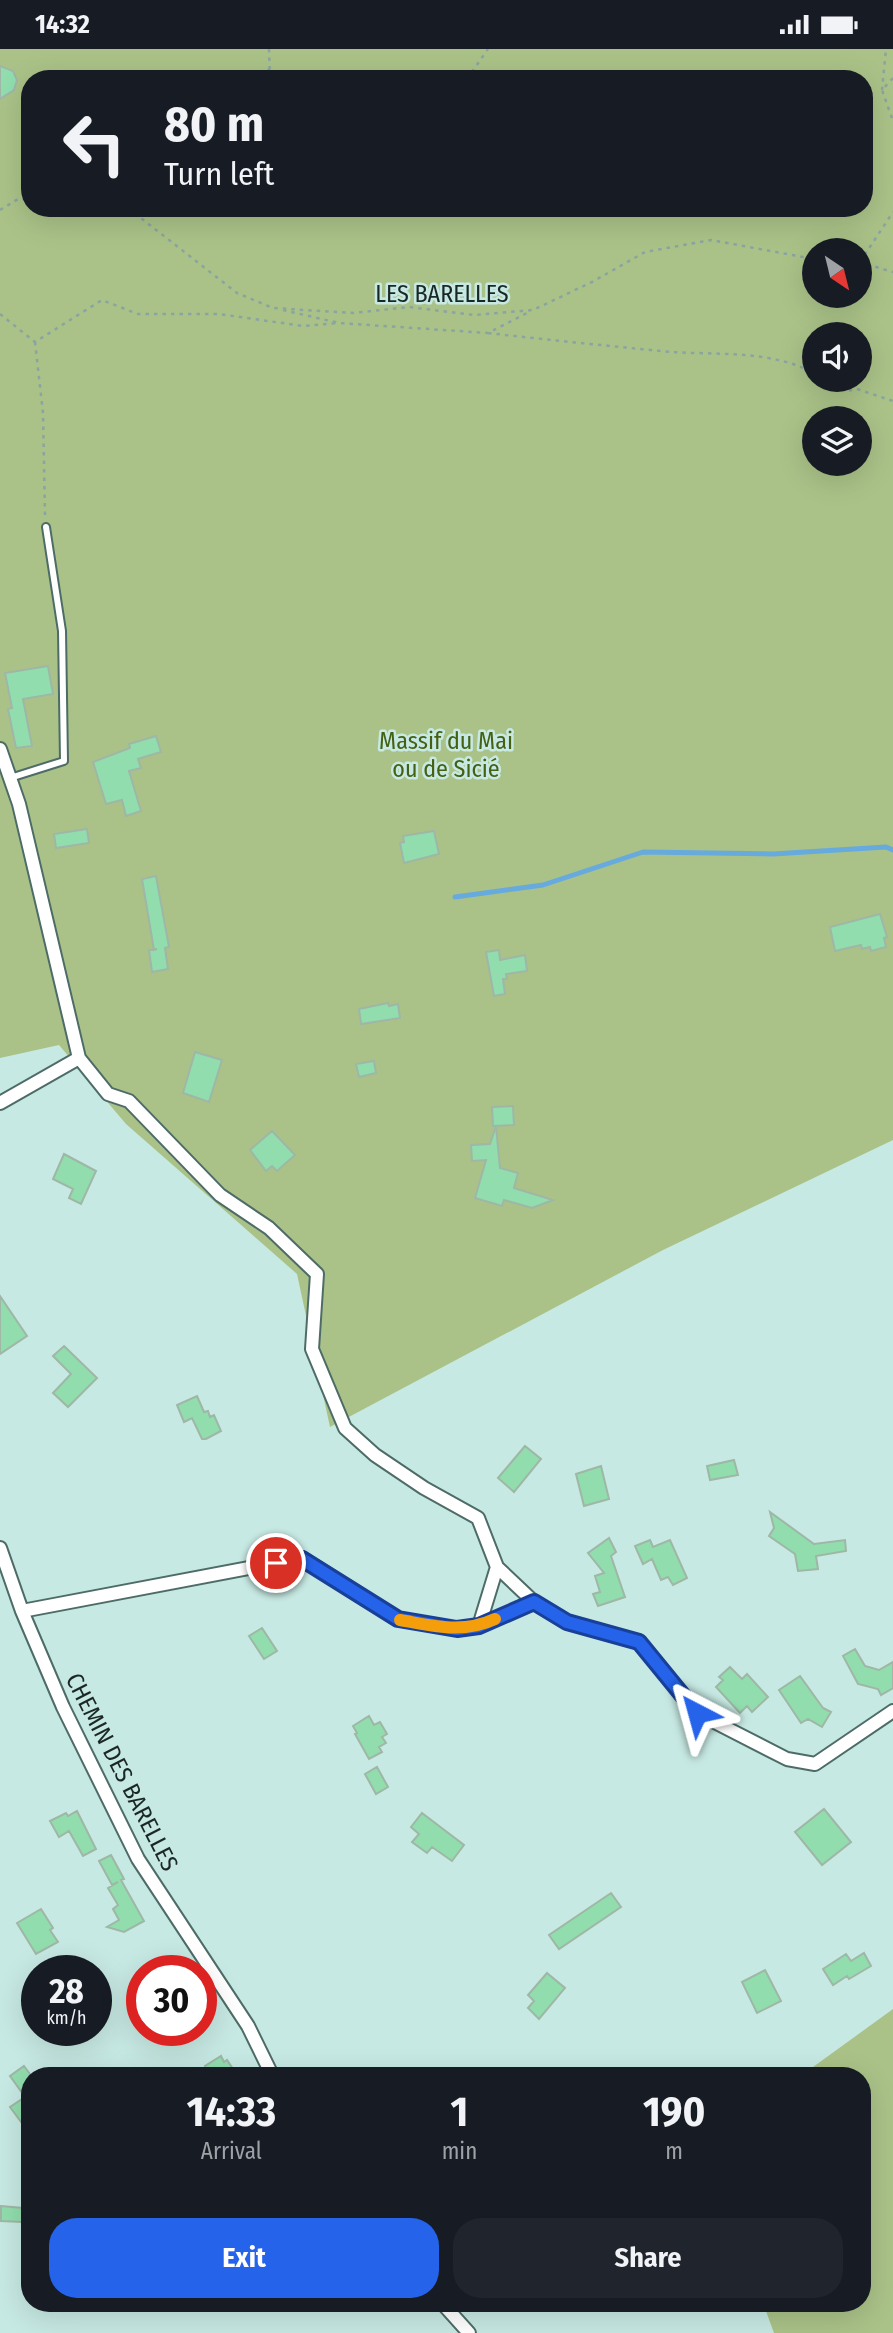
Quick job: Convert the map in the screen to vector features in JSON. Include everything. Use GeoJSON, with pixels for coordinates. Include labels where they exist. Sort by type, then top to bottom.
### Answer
{"type":"FeatureCollection","features":[{"type":"Feature","properties":{"kind":"street"},"geometry":{"type":"LineString","coordinates":[[0,749],[22,818],[79,1058],[107,1094],[129,1101],[220,1195],[269,1229],[317,1274],[312,1349],[345,1428],[375,1455],[478,1518],[497,1567],[534,1602],[567,1622],[639,1642],[697,1713],[787,1759],[815,1764],[893,1711]]}},
{"type":"Feature","properties":{"kind":"street"},"geometry":{"type":"LineString","coordinates":[[0,1103],[79,1058]]}},
{"type":"Feature","properties":{"kind":"street","name":"CHEMIN DES BARELLES"},"geometry":{"type":"LineString","coordinates":[[0,1548],[22,1611],[63,1707],[138,1859],[248,2026],[268,2067]]}},
{"type":"Feature","properties":{"kind":"street"},"geometry":{"type":"LineString","coordinates":[[22,1611],[302,1559],[398,1619],[457,1629],[479,1626],[534,1602]]}},
{"type":"Feature","properties":{"kind":"street"},"geometry":{"type":"LineString","coordinates":[[479,1626],[497,1567]]}},
{"type":"Feature","properties":{"kind":"street"},"geometry":{"type":"LineString","coordinates":[[450,2312],[469,2333]]}},
{"type":"Feature","properties":{"kind":"lane"},"geometry":{"type":"LineString","coordinates":[[10,778],[64,761],[62,631],[46,527]]}},
{"type":"Feature","properties":{"kind":"path"},"geometry":{"type":"LineString","coordinates":[[269,49],[269,69]]}},
{"type":"Feature","properties":{"kind":"path"},"geometry":{"type":"LineString","coordinates":[[473,70],[488,49]]}},
{"type":"Feature","properties":{"kind":"path"},"geometry":{"type":"LineString","coordinates":[[886,49],[882,90],[893,121]]}},
{"type":"Feature","properties":{"kind":"path"},"geometry":{"type":"LineString","coordinates":[[882,90],[893,78]]}},
{"type":"Feature","properties":{"kind":"path"},"geometry":{"type":"LineString","coordinates":[[0,210],[21,199]]}},
{"type":"Feature","properties":{"kind":"path"},"geometry":{"type":"LineString","coordinates":[[872,243],[893,212]]}},
{"type":"Feature","properties":{"kind":"path","name":"LES BARELLES"},"geometry":{"type":"LineString","coordinates":[[140,217],[237,293],[272,308],[353,313],[408,307],[474,315],[533,310],[592,282],[645,252],[711,240],[802,257]]}},
{"type":"Feature","properties":{"kind":"path"},"geometry":{"type":"LineString","coordinates":[[872,266],[893,272]]}},
{"type":"Feature","properties":{"kind":"path"},"geometry":{"type":"LineString","coordinates":[[35,342],[102,300],[138,314],[219,314],[303,326],[339,324],[488,333],[673,352],[764,357],[802,367]]}},
{"type":"Feature","properties":{"kind":"path"},"geometry":{"type":"LineString","coordinates":[[272,308],[339,324]]}},
{"type":"Feature","properties":{"kind":"path"},"geometry":{"type":"LineString","coordinates":[[488,333],[533,310]]}},
{"type":"Feature","properties":{"kind":"path"},"geometry":{"type":"LineString","coordinates":[[0,314],[35,342],[43,413],[46,527]]}},
{"type":"Feature","properties":{"kind":"path"},"geometry":{"type":"LineString","coordinates":[[865,392],[893,401]]}},
{"type":"Feature","properties":{"kind":"green space","name":"Massif du Mai ou de Sicié"},"geometry":{"type":"Polygon","coordinates":[[[0,49],[893,49],[893,1140],[663,1250],[330,1427],[297,1274],[126,1124],[59,1045],[0,1058],[0,49]]]}},
{"type":"Feature","properties":{"kind":"green space"},"geometry":{"type":"Polygon","coordinates":[[[893,2009],[893,2333],[774,2333],[766,2312],[871,2312],[871,2067],[813,2067],[893,2009]]]}},
{"type":"Feature","properties":{"kind":"building"},"geometry":{"type":"Polygon","coordinates":[[[0,66],[13,71],[17,80],[14,90],[0,99],[0,66]]]}},
{"type":"Feature","properties":{"kind":"building"},"geometry":{"type":"Polygon","coordinates":[[[48,666],[53,694],[23,699],[32,746],[16,748],[8,709],[12,708],[5,673],[48,666]]]}},
{"type":"Feature","properties":{"kind":"building"},"geometry":{"type":"Polygon","coordinates":[[[156,736],[161,752],[138,759],[141,768],[129,771],[141,811],[126,816],[122,800],[106,804],[93,762],[130,748],[129,744],[156,736]]]}},
{"type":"Feature","properties":{"kind":"building"},"geometry":{"type":"Polygon","coordinates":[[[87,829],[89,843],[56,848],[54,834],[87,829]]]}},
{"type":"Feature","properties":{"kind":"building"},"geometry":{"type":"Polygon","coordinates":[[[434,831],[439,854],[404,863],[400,843],[404,842],[403,836],[434,831]]]}},
{"type":"Feature","properties":{"kind":"building"},"geometry":{"type":"Polygon","coordinates":[[[156,876],[169,947],[165,948],[168,969],[152,972],[149,950],[154,949],[142,879],[156,876]]]}},
{"type":"Feature","properties":{"kind":"building"},"geometry":{"type":"Polygon","coordinates":[[[880,914],[887,937],[884,938],[886,947],[871,951],[870,947],[862,949],[861,945],[835,951],[830,927],[880,914]]]}},
{"type":"Feature","properties":{"kind":"building"},"geometry":{"type":"Polygon","coordinates":[[[499,950],[500,960],[525,955],[527,971],[506,974],[507,979],[503,979],[505,994],[494,996],[486,952],[499,950]]]}},
{"type":"Feature","properties":{"kind":"building"},"geometry":{"type":"Polygon","coordinates":[[[388,1003],[389,1006],[398,1004],[400,1018],[361,1024],[359,1009],[388,1003]]]}},
{"type":"Feature","properties":{"kind":"building"},"geometry":{"type":"Polygon","coordinates":[[[195,1052],[222,1060],[209,1102],[183,1093],[195,1052]]]}},
{"type":"Feature","properties":{"kind":"building"},"geometry":{"type":"Polygon","coordinates":[[[374,1061],[376,1073],[359,1077],[356,1064],[374,1061]]]}},
{"type":"Feature","properties":{"kind":"building"},"geometry":{"type":"Polygon","coordinates":[[[513,1106],[514,1125],[493,1126],[492,1107],[513,1106]]]}},
{"type":"Feature","properties":{"kind":"building"},"geometry":{"type":"Polygon","coordinates":[[[496,1126],[500,1168],[518,1173],[514,1188],[553,1200],[532,1208],[504,1200],[502,1206],[475,1198],[486,1160],[472,1161],[471,1145],[490,1144],[496,1126]]]}},
{"type":"Feature","properties":{"kind":"building"},"geometry":{"type":"Polygon","coordinates":[[[272,1131],[295,1155],[277,1171],[272,1166],[266,1171],[250,1150],[272,1131]]]}},
{"type":"Feature","properties":{"kind":"building"},"geometry":{"type":"Polygon","coordinates":[[[64,1154],[96,1171],[81,1204],[69,1198],[73,1189],[53,1179],[64,1154]]]}},
{"type":"Feature","properties":{"kind":"building"},"geometry":{"type":"Polygon","coordinates":[[[0,1296],[27,1336],[0,1354],[0,1296]]]}},
{"type":"Feature","properties":{"kind":"building"},"geometry":{"type":"Polygon","coordinates":[[[64,1346],[97,1378],[68,1407],[53,1393],[71,1374],[53,1356],[64,1346]]]}},
{"type":"Feature","properties":{"kind":"building"},"geometry":{"type":"Polygon","coordinates":[[[197,1396],[204,1412],[208,1411],[210,1417],[214,1415],[221,1431],[206,1439],[202,1439],[192,1418],[184,1422],[177,1405],[197,1396]]]}},
{"type":"Feature","properties":{"kind":"building"},"geometry":{"type":"Polygon","coordinates":[[[525,1446],[541,1459],[514,1492],[498,1478],[525,1446]]]}},
{"type":"Feature","properties":{"kind":"building"},"geometry":{"type":"Polygon","coordinates":[[[734,1460],[738,1475],[710,1480],[707,1466],[734,1460]]]}},
{"type":"Feature","properties":{"kind":"building"},"geometry":{"type":"Polygon","coordinates":[[[601,1466],[609,1499],[584,1506],[576,1474],[601,1466]]]}},
{"type":"Feature","properties":{"kind":"building"},"geometry":{"type":"Polygon","coordinates":[[[770,1512],[814,1544],[845,1540],[846,1551],[816,1556],[818,1569],[798,1571],[795,1554],[769,1536],[774,1528],[770,1512]]]}},
{"type":"Feature","properties":{"kind":"building"},"geometry":{"type":"Polygon","coordinates":[[[609,1538],[616,1552],[611,1556],[625,1597],[598,1606],[593,1594],[600,1592],[595,1576],[604,1573],[588,1553],[609,1538]]]}},
{"type":"Feature","properties":{"kind":"building"},"geometry":{"type":"Polygon","coordinates":[[[650,1540],[653,1547],[670,1540],[687,1578],[673,1585],[668,1577],[661,1580],[652,1559],[643,1564],[635,1546],[650,1540]]]}},
{"type":"Feature","properties":{"kind":"building"},"geometry":{"type":"Polygon","coordinates":[[[262,1628],[277,1651],[264,1659],[249,1636],[262,1628]]]}},
{"type":"Feature","properties":{"kind":"building"},"geometry":{"type":"Polygon","coordinates":[[[855,1649],[865,1666],[879,1670],[893,1662],[893,1688],[881,1695],[878,1689],[858,1684],[843,1656],[855,1649]]]}},
{"type":"Feature","properties":{"kind":"building"},"geometry":{"type":"Polygon","coordinates":[[[730,1667],[742,1679],[747,1674],[768,1697],[752,1712],[747,1706],[740,1713],[716,1687],[723,1680],[719,1677],[730,1667]]]}},
{"type":"Feature","properties":{"kind":"building"},"geometry":{"type":"Polygon","coordinates":[[[800,1676],[823,1708],[831,1712],[822,1727],[808,1719],[801,1723],[779,1690],[800,1676]]]}},
{"type":"Feature","properties":{"kind":"building"},"geometry":{"type":"Polygon","coordinates":[[[369,1716],[374,1725],[380,1722],[387,1734],[382,1737],[386,1743],[379,1747],[382,1752],[369,1759],[353,1726],[369,1716]]]}},
{"type":"Feature","properties":{"kind":"building"},"geometry":{"type":"Polygon","coordinates":[[[377,1767],[388,1787],[376,1794],[365,1774],[377,1767]]]}},
{"type":"Feature","properties":{"kind":"building"},"geometry":{"type":"Polygon","coordinates":[[[824,1809],[851,1842],[822,1865],[795,1832],[824,1809]]]}},
{"type":"Feature","properties":{"kind":"building"},"geometry":{"type":"Polygon","coordinates":[[[77,1811],[96,1849],[83,1856],[69,1831],[59,1837],[50,1821],[77,1811]]]}},
{"type":"Feature","properties":{"kind":"building"},"geometry":{"type":"Polygon","coordinates":[[[422,1813],[464,1845],[452,1861],[432,1847],[427,1853],[412,1842],[419,1834],[411,1827],[422,1813]]]}},
{"type":"Feature","properties":{"kind":"building"},"geometry":{"type":"Polygon","coordinates":[[[111,1855],[124,1879],[121,1880],[144,1921],[124,1932],[107,1927],[119,1920],[113,1909],[118,1905],[108,1888],[118,1882],[112,1885],[99,1861],[111,1855]]]}},
{"type":"Feature","properties":{"kind":"building"},"geometry":{"type":"Polygon","coordinates":[[[611,1893],[621,1907],[559,1949],[549,1935],[611,1893]]]}},
{"type":"Feature","properties":{"kind":"building"},"geometry":{"type":"Polygon","coordinates":[[[41,1909],[58,1942],[36,1954],[17,1923],[41,1909]]]}},
{"type":"Feature","properties":{"kind":"building"},"geometry":{"type":"Polygon","coordinates":[[[864,1953],[871,1966],[833,1985],[823,1969],[846,1954],[851,1961],[864,1953]]]}},
{"type":"Feature","properties":{"kind":"building"},"geometry":{"type":"Polygon","coordinates":[[[765,1970],[781,2001],[757,2013],[742,1982],[765,1970]]]}},
{"type":"Feature","properties":{"kind":"building"},"geometry":{"type":"Polygon","coordinates":[[[547,1973],[565,1988],[539,2019],[528,2008],[534,2001],[528,1995],[547,1973]]]}},
{"type":"Feature","properties":{"kind":"building"},"geometry":{"type":"Polygon","coordinates":[[[221,2056],[232,2067],[205,2067],[221,2056]]]}},
{"type":"Feature","properties":{"kind":"building"},"geometry":{"type":"Polygon","coordinates":[[[21,2068],[21,2091],[10,2076],[21,2068]]]}},
{"type":"Feature","properties":{"kind":"building"},"geometry":{"type":"Polygon","coordinates":[[[21,2100],[21,2122],[10,2107],[21,2100]]]}},
{"type":"Feature","properties":{"kind":"building"},"geometry":{"type":"Polygon","coordinates":[[[1,2206],[21,2208],[21,2222],[1,2221],[1,2206]]]}},
{"type":"Feature","properties":{"kind":"waterway"},"geometry":{"type":"LineString","coordinates":[[455,897],[543,885],[643,852],[773,854],[886,847],[893,850]]}},
{"type":"Feature","properties":{"kind":"slow traffic"},"geometry":{"type":"LineString","coordinates":[[400,1620],[457,1629],[479,1626],[495,1619]]}},
{"type":"Feature","properties":{"kind":"route"},"geometry":{"type":"LineString","coordinates":[[276,1563],[302,1559],[398,1619],[457,1629],[479,1626],[534,1602],[567,1622],[639,1642],[697,1713]]}}]}
